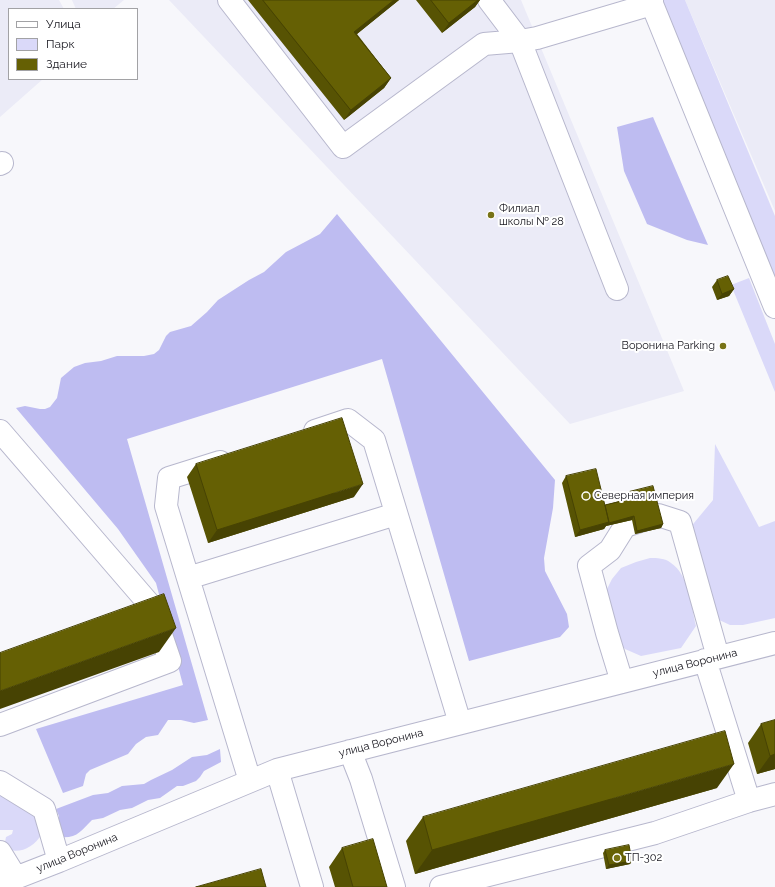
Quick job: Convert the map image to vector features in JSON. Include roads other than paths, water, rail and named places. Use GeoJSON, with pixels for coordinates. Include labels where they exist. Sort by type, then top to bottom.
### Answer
{"type":"FeatureCollection","features":[{"type":"Feature","properties":{"kind":"street"},"geometry":{"type":"LineString","coordinates":[[229,0],[343,147],[484,44],[537,38],[652,2],[775,307]]}},
{"type":"Feature","properties":{"kind":"street"},"geometry":{"type":"LineString","coordinates":[[489,0],[520,41],[617,289]]}},
{"type":"Feature","properties":{"kind":"street"},"geometry":{"type":"LineString","coordinates":[[295,437],[348,420],[374,440],[460,723]]}},
{"type":"Feature","properties":{"kind":"street"},"geometry":{"type":"LineString","coordinates":[[0,431],[151,606],[170,661],[0,725]]}},
{"type":"Feature","properties":{"kind":"street"},"geometry":{"type":"LineString","coordinates":[[238,456],[169,478],[166,506],[250,781]]}},
{"type":"Feature","properties":{"kind":"street"},"geometry":{"type":"LineString","coordinates":[[188,578],[396,514]]}},
{"type":"Feature","properties":{"kind":"street"},"geometry":{"type":"LineString","coordinates":[[622,682],[589,566],[610,550],[625,526],[658,515],[680,522],[711,659],[749,801]]}},
{"type":"Feature","properties":{"kind":"street"},"geometry":{"type":"LineString","coordinates":[[129,614],[151,606]]}},
{"type":"Feature","properties":{"kind":"street","name":"улица Воронина"},"geometry":{"type":"LineString","coordinates":[[8,881],[277,770],[775,642]]}},
{"type":"Feature","properties":{"kind":"street"},"geometry":{"type":"LineString","coordinates":[[350,751],[361,779],[394,887]]}},
{"type":"Feature","properties":{"kind":"street"},"geometry":{"type":"LineString","coordinates":[[277,770],[312,887]]}},
{"type":"Feature","properties":{"kind":"street"},"geometry":{"type":"LineString","coordinates":[[0,782],[44,809],[59,861]]}},
{"type":"Feature","properties":{"kind":"street"},"geometry":{"type":"LineString","coordinates":[[441,887],[471,883],[655,833],[749,801],[775,794]]}},
{"type":"Feature","properties":{"kind":"street"},"geometry":{"type":"LineString","coordinates":[[0,852],[8,881]]}},
{"type":"Feature","properties":{"kind":"place","name":"Филиал школы № 28"},"geometry":{"type":"Point","coordinates":[491,215]}},
{"type":"Feature","properties":{"kind":"place","name":"Воронина Parking"},"geometry":{"type":"Point","coordinates":[723,346]}},
{"type":"Feature","properties":{"kind":"place","name":"Северная империя"},"geometry":{"type":"Point","coordinates":[586,496]}},
{"type":"Feature","properties":{"kind":"place","name":"ТП-302"},"geometry":{"type":"Point","coordinates":[617,858]}}]}
